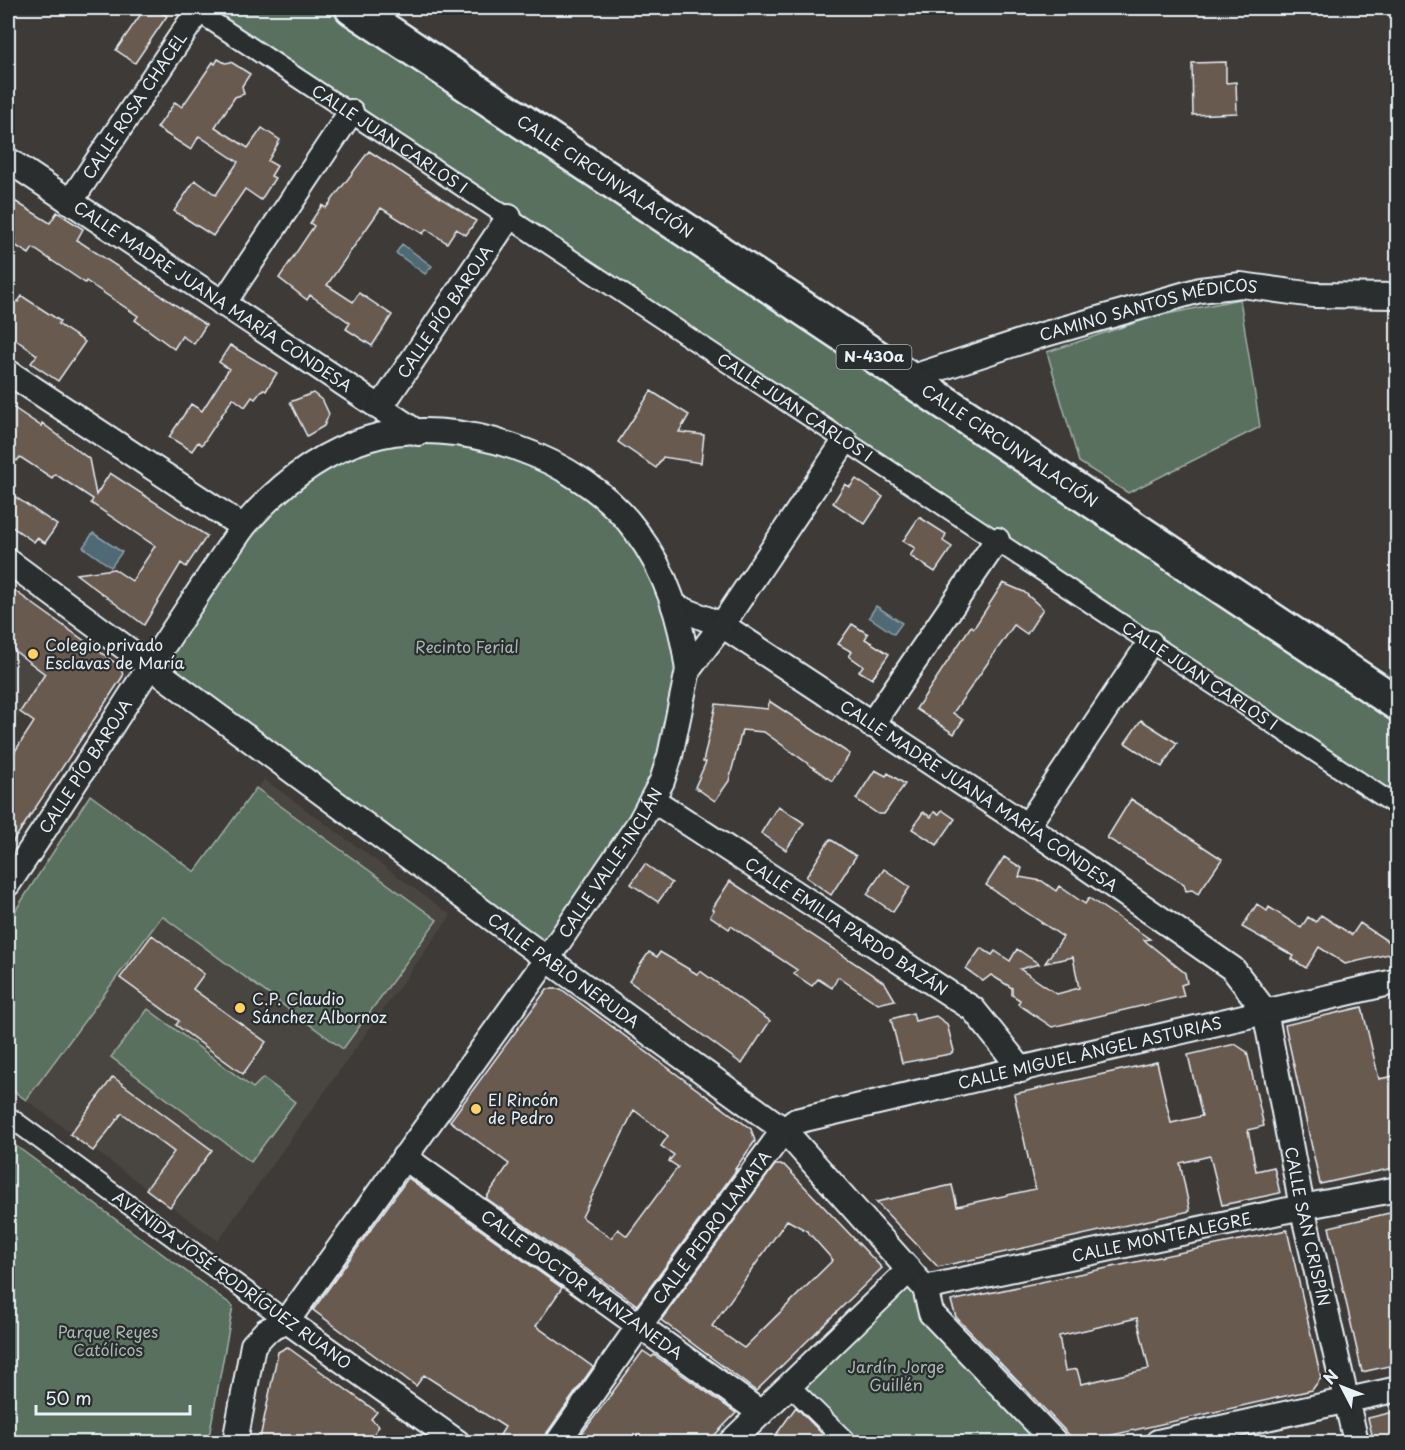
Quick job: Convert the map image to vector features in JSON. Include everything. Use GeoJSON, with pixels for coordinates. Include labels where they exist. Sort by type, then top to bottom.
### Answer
{"type":"FeatureCollection","features":[{"type":"Feature","properties":{"kind":"main road","name":"CALLE CIRCUNVALACIÓN"},"geometry":{"type":"LineString","coordinates":[[352,8],[1398,704]]}},
{"type":"Feature","properties":{"kind":"street","name":"CALLE JUAN CARLOS I"},"geometry":{"type":"LineString","coordinates":[[195,9],[1398,807]]}},
{"type":"Feature","properties":{"kind":"street","name":"CALLE ROSA CHACEL"},"geometry":{"type":"LineString","coordinates":[[70,202],[195,9]]}},
{"type":"Feature","properties":{"kind":"street"},"geometry":{"type":"LineString","coordinates":[[223,304],[351,112]]}},
{"type":"Feature","properties":{"kind":"street","name":"CALLE MADRE JUANA MARÍA CONDESA"},"geometry":{"type":"LineString","coordinates":[[8,160],[418,433]]}},
{"type":"Feature","properties":{"kind":"street","name":"CALLE PÍO BAROJA"},"geometry":{"type":"LineString","coordinates":[[380,408],[510,217]]}},
{"type":"Feature","properties":{"kind":"street","name":"CAMINO SANTOS MÉDICOS"},"geometry":{"type":"LineString","coordinates":[[907,379],[1035,337],[1200,290],[1242,285],[1314,295],[1398,296]]}},
{"type":"Feature","properties":{"kind":"street"},"geometry":{"type":"LineString","coordinates":[[8,372],[243,527]]}},
{"type":"Feature","properties":{"kind":"street","name":"CALLE PÍO BAROJA"},"geometry":{"type":"LineString","coordinates":[[8,884],[76,784],[149,665],[243,527],[300,473],[326,457],[366,439],[385,434],[418,433],[464,436],[514,447],[566,469],[588,483],[635,529],[668,585],[675,606],[688,670]]}},
{"type":"Feature","properties":{"kind":"street","name":"CALLE VALLE-INCLÁN"},"geometry":{"type":"LineString","coordinates":[[287,1321],[547,959],[653,800],[676,736],[688,670],[722,625],[845,441]]}},
{"type":"Feature","properties":{"kind":"street"},"geometry":{"type":"LineString","coordinates":[[872,725],[997,540]]}},
{"type":"Feature","properties":{"kind":"street","name":"CALLE PABLO NERUDA"},"geometry":{"type":"LineString","coordinates":[[8,561],[547,959],[784,1130],[925,1288],[931,1313],[1055,1443]]}},
{"type":"Feature","properties":{"kind":"street","name":"CALLE MADRE JUANA MARÍA CONDESA"},"geometry":{"type":"LineString","coordinates":[[675,606],[722,625],[1027,826],[1233,969],[1265,1011]]}},
{"type":"Feature","properties":{"kind":"street"},"geometry":{"type":"LineString","coordinates":[[1027,826],[1150,643]]}},
{"type":"Feature","properties":{"kind":"street","name":"CALLE EMILIA PARDO BAZÁN"},"geometry":{"type":"LineString","coordinates":[[653,800],[973,1009],[1022,1070]]}},
{"type":"Feature","properties":{"kind":"street","name":"CALLE MIGUEL ÁNGEL ASTURIAS"},"geometry":{"type":"LineString","coordinates":[[784,1130],[796,1121],[1398,981]]}},
{"type":"Feature","properties":{"kind":"street","name":"CALLE SAN CRISPÍN"},"geometry":{"type":"LineString","coordinates":[[1265,1011],[1302,1207],[1356,1443]]}},
{"type":"Feature","properties":{"kind":"street","name":"AVENIDA JOSÉ RODRÍGUEZ RUANO"},"geometry":{"type":"LineString","coordinates":[[8,1116],[457,1443]]}},
{"type":"Feature","properties":{"kind":"street","name":"CALLE PEDRO LAMATA"},"geometry":{"type":"LineString","coordinates":[[558,1443],[639,1326],[784,1130]]}},
{"type":"Feature","properties":{"kind":"street","name":"CALLE DOCTOR MANZANEDA"},"geometry":{"type":"LineString","coordinates":[[404,1157],[761,1413]]}},
{"type":"Feature","properties":{"kind":"street","name":"CALLE MONTEALEGRE"},"geometry":{"type":"LineString","coordinates":[[925,1288],[1302,1207],[1398,1189]]}},
{"type":"Feature","properties":{"kind":"street"},"geometry":{"type":"LineString","coordinates":[[731,1443],[909,1270]]}},
{"type":"Feature","properties":{"kind":"street"},"geometry":{"type":"LineString","coordinates":[[235,1443],[253,1345],[266,1331],[287,1321]]}},
{"type":"Feature","properties":{"kind":"street"},"geometry":{"type":"LineString","coordinates":[[790,1386],[847,1443]]}},
{"type":"Feature","properties":{"kind":"street"},"geometry":{"type":"LineString","coordinates":[[1158,1443],[1398,1389]]}},
{"type":"Feature","properties":{"kind":"shaded area","name":"Colegio privado Esclavas de María"},"geometry":{"type":"Polygon","coordinates":[[[8,586],[72,633],[8,732],[8,586]]]}},
{"type":"Feature","properties":{"kind":"shaded area","name":"C.P. Claudio Sánchez Albornoz"},"geometry":{"type":"Polygon","coordinates":[[[264,779],[451,915],[218,1241],[26,1100],[264,779]]]}},
{"type":"Feature","properties":{"kind":"green space"},"geometry":{"type":"Polygon","coordinates":[[[192,8],[352,8],[1397,704],[1397,807],[192,8]]]}},
{"type":"Feature","properties":{"kind":"green space"},"geometry":{"type":"Polygon","coordinates":[[[1240,299],[1260,427],[1128,493],[1079,462],[1047,352],[1153,317],[1240,299]]]}},
{"type":"Feature","properties":{"kind":"green space","name":"Recinto Ferial"},"geometry":{"type":"Polygon","coordinates":[[[463,436],[606,498],[680,625],[670,756],[547,959],[149,665],[243,527],[347,447],[463,436]]]}},
{"type":"Feature","properties":{"kind":"green space"},"geometry":{"type":"Polygon","coordinates":[[[256,788],[437,920],[343,1049],[162,916],[26,1100],[8,1087],[8,922],[90,795],[195,872],[256,788]]]}},
{"type":"Feature","properties":{"kind":"green space"},"geometry":{"type":"Polygon","coordinates":[[[148,1009],[253,1088],[263,1078],[295,1102],[251,1162],[111,1057],[148,1009]]]}},
{"type":"Feature","properties":{"kind":"green space","name":"Parque Reyes Católicos"},"geometry":{"type":"Polygon","coordinates":[[[8,1140],[233,1306],[208,1442],[8,1442],[8,1140]]]}},
{"type":"Feature","properties":{"kind":"green space","name":"Jardín Jorge Guillén"},"geometry":{"type":"Polygon","coordinates":[[[909,1270],[1055,1442],[847,1442],[790,1386],[909,1270]]]}},
{"type":"Feature","properties":{"kind":"water"},"geometry":{"type":"Polygon","coordinates":[[[402,244],[432,266],[425,274],[396,253],[402,244]]]}},
{"type":"Feature","properties":{"kind":"water"},"geometry":{"type":"Polygon","coordinates":[[[93,533],[122,552],[111,567],[83,547],[93,533]]]}},
{"type":"Feature","properties":{"kind":"water"},"geometry":{"type":"Polygon","coordinates":[[[876,606],[902,623],[894,634],[869,617],[876,606]]]}},
{"type":"Feature","properties":{"kind":"building"},"geometry":{"type":"Polygon","coordinates":[[[145,8],[154,8],[167,16],[135,63],[116,50],[145,8]]]}},
{"type":"Feature","properties":{"kind":"building"},"geometry":{"type":"Polygon","coordinates":[[[218,59],[225,63],[231,62],[250,74],[242,86],[244,94],[235,97],[215,127],[248,148],[262,128],[280,140],[268,161],[277,166],[271,176],[275,178],[261,200],[245,189],[213,236],[174,211],[195,180],[216,195],[238,162],[199,136],[191,150],[157,128],[175,102],[182,107],[213,62],[215,64],[218,59]]]}},
{"type":"Feature","properties":{"kind":"building"},"geometry":{"type":"Polygon","coordinates":[[[1226,62],[1226,83],[1236,82],[1237,113],[1193,115],[1192,63],[1226,62]]]}},
{"type":"Feature","properties":{"kind":"building"},"geometry":{"type":"Polygon","coordinates":[[[369,151],[476,221],[466,235],[456,229],[447,243],[426,229],[423,234],[381,208],[327,285],[353,302],[359,293],[392,315],[372,346],[346,329],[350,323],[310,295],[307,300],[279,278],[314,226],[310,223],[322,205],[326,208],[369,151]]]}},
{"type":"Feature","properties":{"kind":"building"},"geometry":{"type":"Polygon","coordinates":[[[8,197],[50,223],[57,212],[83,229],[77,240],[206,325],[194,344],[182,336],[174,349],[135,320],[138,316],[86,281],[85,283],[33,248],[29,254],[13,244],[16,239],[8,233],[8,197]]]}},
{"type":"Feature","properties":{"kind":"building"},"geometry":{"type":"Polygon","coordinates":[[[8,295],[18,302],[22,296],[60,321],[58,324],[85,342],[58,381],[31,363],[37,355],[8,334],[8,295]]]}},
{"type":"Feature","properties":{"kind":"building"},"geometry":{"type":"Polygon","coordinates":[[[230,345],[277,373],[266,391],[263,389],[255,399],[252,397],[245,407],[233,398],[202,445],[198,442],[192,451],[169,437],[191,404],[202,411],[229,369],[219,362],[230,345]]]}},
{"type":"Feature","properties":{"kind":"building"},"geometry":{"type":"Polygon","coordinates":[[[651,391],[689,415],[679,432],[704,435],[701,463],[663,457],[656,468],[618,442],[651,391]]]}},
{"type":"Feature","properties":{"kind":"building"},"geometry":{"type":"Polygon","coordinates":[[[313,393],[323,401],[329,414],[324,426],[307,436],[290,402],[313,393]]]}},
{"type":"Feature","properties":{"kind":"building"},"geometry":{"type":"Polygon","coordinates":[[[8,404],[41,426],[42,423],[89,459],[96,495],[110,473],[207,536],[186,567],[181,563],[144,625],[76,574],[114,569],[132,581],[155,546],[91,503],[93,499],[55,474],[52,478],[20,457],[17,461],[8,454],[8,404]]]}},
{"type":"Feature","properties":{"kind":"building"},"geometry":{"type":"Polygon","coordinates":[[[856,479],[883,497],[865,524],[833,503],[845,484],[850,487],[856,479]]]}},
{"type":"Feature","properties":{"kind":"building"},"geometry":{"type":"Polygon","coordinates":[[[8,492],[57,525],[45,543],[37,538],[34,542],[8,524],[8,492]]]}},
{"type":"Feature","properties":{"kind":"building"},"geometry":{"type":"Polygon","coordinates":[[[919,517],[946,534],[943,541],[952,547],[935,572],[910,556],[915,548],[903,541],[919,517]]]}},
{"type":"Feature","properties":{"kind":"building"},"geometry":{"type":"Polygon","coordinates":[[[1003,583],[1024,592],[1043,609],[1027,634],[1014,625],[953,713],[963,720],[954,734],[916,709],[971,626],[974,628],[1003,583]]]}},
{"type":"Feature","properties":{"kind":"building"},"geometry":{"type":"Polygon","coordinates":[[[8,586],[121,667],[123,676],[8,849],[8,762],[34,722],[20,712],[45,674],[8,646],[8,586]]]}},
{"type":"Feature","properties":{"kind":"building"},"geometry":{"type":"Polygon","coordinates":[[[852,624],[868,634],[865,639],[889,654],[872,679],[859,671],[863,666],[849,656],[852,652],[838,644],[852,624]]]}},
{"type":"Feature","properties":{"kind":"building"},"geometry":{"type":"Polygon","coordinates":[[[769,701],[850,754],[832,781],[764,732],[742,730],[729,781],[715,801],[695,787],[706,762],[703,762],[716,704],[768,709],[769,701]]]}},
{"type":"Feature","properties":{"kind":"building"},"geometry":{"type":"Polygon","coordinates":[[[1141,720],[1177,743],[1162,767],[1125,743],[1141,720]]]}},
{"type":"Feature","properties":{"kind":"building"},"geometry":{"type":"Polygon","coordinates":[[[875,770],[886,776],[888,773],[905,784],[884,814],[878,814],[856,799],[875,770]]]}},
{"type":"Feature","properties":{"kind":"building"},"geometry":{"type":"Polygon","coordinates":[[[1131,799],[1222,859],[1198,894],[1192,890],[1186,891],[1184,884],[1107,838],[1131,799]]]}},
{"type":"Feature","properties":{"kind":"building"},"geometry":{"type":"Polygon","coordinates":[[[778,806],[804,823],[786,850],[761,833],[778,806]]]}},
{"type":"Feature","properties":{"kind":"building"},"geometry":{"type":"Polygon","coordinates":[[[942,810],[955,819],[937,845],[912,829],[923,812],[931,817],[934,812],[939,814],[942,810]]]}},
{"type":"Feature","properties":{"kind":"building"},"geometry":{"type":"Polygon","coordinates":[[[830,839],[856,856],[831,895],[806,877],[830,839]]]}},
{"type":"Feature","properties":{"kind":"building"},"geometry":{"type":"Polygon","coordinates":[[[1004,857],[1022,868],[1019,877],[1042,881],[1056,891],[1059,886],[1085,904],[1089,898],[1150,939],[1144,940],[1185,973],[1187,983],[1181,985],[1184,996],[1052,1027],[1018,1004],[1020,1000],[1012,995],[1012,988],[991,975],[983,981],[966,969],[981,948],[992,955],[995,951],[1010,961],[1017,949],[1039,964],[1020,969],[1057,994],[1079,988],[1073,957],[1045,963],[1063,937],[986,885],[1004,857]]]}},
{"type":"Feature","properties":{"kind":"building"},"geometry":{"type":"Polygon","coordinates":[[[645,864],[672,883],[658,902],[631,884],[645,864]]]}},
{"type":"Feature","properties":{"kind":"building"},"geometry":{"type":"Polygon","coordinates":[[[884,869],[910,887],[893,912],[867,894],[884,869]]]}},
{"type":"Feature","properties":{"kind":"building"},"geometry":{"type":"Polygon","coordinates":[[[730,881],[885,983],[895,1000],[878,1004],[838,977],[832,988],[818,979],[812,986],[794,974],[797,970],[731,926],[729,929],[710,916],[730,881]]]}},
{"type":"Feature","properties":{"kind":"building"},"geometry":{"type":"Polygon","coordinates":[[[1257,904],[1267,911],[1269,907],[1301,928],[1308,917],[1316,922],[1321,915],[1352,935],[1360,923],[1398,948],[1398,952],[1345,964],[1319,947],[1306,968],[1292,959],[1294,956],[1242,927],[1257,904]]]}},
{"type":"Feature","properties":{"kind":"building"},"geometry":{"type":"Polygon","coordinates":[[[152,935],[204,974],[193,989],[266,1042],[243,1074],[176,1025],[179,1021],[120,978],[152,935]]]}},
{"type":"Feature","properties":{"kind":"building"},"geometry":{"type":"Polygon","coordinates":[[[649,952],[657,957],[660,952],[697,974],[700,971],[770,1021],[742,1064],[629,981],[649,952]]]}},
{"type":"Feature","properties":{"kind":"building"},"geometry":{"type":"Polygon","coordinates":[[[547,989],[561,989],[751,1129],[755,1141],[637,1305],[486,1198],[509,1164],[450,1121],[547,989]],[[634,1110],[582,1217],[611,1238],[618,1229],[627,1236],[678,1167],[669,1161],[674,1155],[661,1146],[668,1136],[634,1110]]]}},
{"type":"Feature","properties":{"kind":"building"},"geometry":{"type":"Polygon","coordinates":[[[1362,1007],[1379,1079],[1398,1075],[1398,1167],[1320,1184],[1285,1025],[1362,1007]]]}},
{"type":"Feature","properties":{"kind":"building"},"geometry":{"type":"Polygon","coordinates":[[[913,1013],[915,1021],[936,1016],[947,1024],[954,1051],[950,1054],[902,1063],[891,1019],[913,1013]]]}},
{"type":"Feature","properties":{"kind":"building"},"geometry":{"type":"Polygon","coordinates":[[[1235,1044],[1247,1052],[1264,1126],[1248,1130],[1256,1171],[1274,1167],[1280,1193],[1222,1205],[1210,1156],[1180,1163],[1190,1211],[938,1267],[876,1202],[952,1185],[957,1206],[1035,1189],[1014,1094],[1157,1062],[1171,1123],[1202,1116],[1188,1055],[1235,1044]]]}},
{"type":"Feature","properties":{"kind":"building"},"geometry":{"type":"Polygon","coordinates":[[[113,1077],[212,1150],[170,1207],[146,1189],[174,1152],[122,1113],[93,1151],[70,1134],[113,1077]]]}},
{"type":"Feature","properties":{"kind":"building"},"geometry":{"type":"Polygon","coordinates":[[[775,1165],[784,1165],[882,1268],[756,1391],[661,1320],[775,1165]],[[787,1220],[712,1326],[744,1348],[833,1260],[807,1231],[787,1220]]]}},
{"type":"Feature","properties":{"kind":"building"},"geometry":{"type":"Polygon","coordinates":[[[408,1178],[562,1288],[536,1326],[593,1367],[546,1434],[544,1443],[495,1443],[505,1427],[424,1375],[416,1386],[313,1310],[408,1178]]]}},
{"type":"Feature","properties":{"kind":"building"},"geometry":{"type":"Polygon","coordinates":[[[1398,1211],[1398,1364],[1362,1372],[1329,1227],[1398,1211]]]}},
{"type":"Feature","properties":{"kind":"building"},"geometry":{"type":"Polygon","coordinates":[[[1287,1230],[1321,1378],[1312,1390],[1077,1443],[956,1317],[951,1301],[1287,1230]],[[1137,1318],[1059,1336],[1065,1371],[1077,1369],[1081,1384],[1149,1369],[1137,1318]]]}},
{"type":"Feature","properties":{"kind":"building"},"geometry":{"type":"Polygon","coordinates":[[[287,1347],[377,1412],[371,1419],[379,1426],[368,1443],[259,1443],[278,1352],[287,1347]]]}},
{"type":"Feature","properties":{"kind":"building"},"geometry":{"type":"Polygon","coordinates":[[[643,1351],[652,1357],[654,1355],[736,1413],[707,1443],[575,1443],[643,1351]]]}},
{"type":"Feature","properties":{"kind":"building"},"geometry":{"type":"Polygon","coordinates":[[[796,1407],[831,1443],[770,1443],[796,1407]]]}},
{"type":"Feature","properties":{"kind":"building"},"geometry":{"type":"Polygon","coordinates":[[[1398,1411],[1398,1443],[1374,1443],[1368,1418],[1398,1411]]]}},
{"type":"Feature","properties":{"kind":"place","name":"Colegio privado Esclavas de María"},"geometry":{"type":"Point","coordinates":[33,654]}},
{"type":"Feature","properties":{"kind":"place","name":"C.P. Claudio Sánchez Albornoz"},"geometry":{"type":"Point","coordinates":[240,1008]}},
{"type":"Feature","properties":{"kind":"place","name":"El Rincón de Pedro"},"geometry":{"type":"Point","coordinates":[476,1109]}}]}
